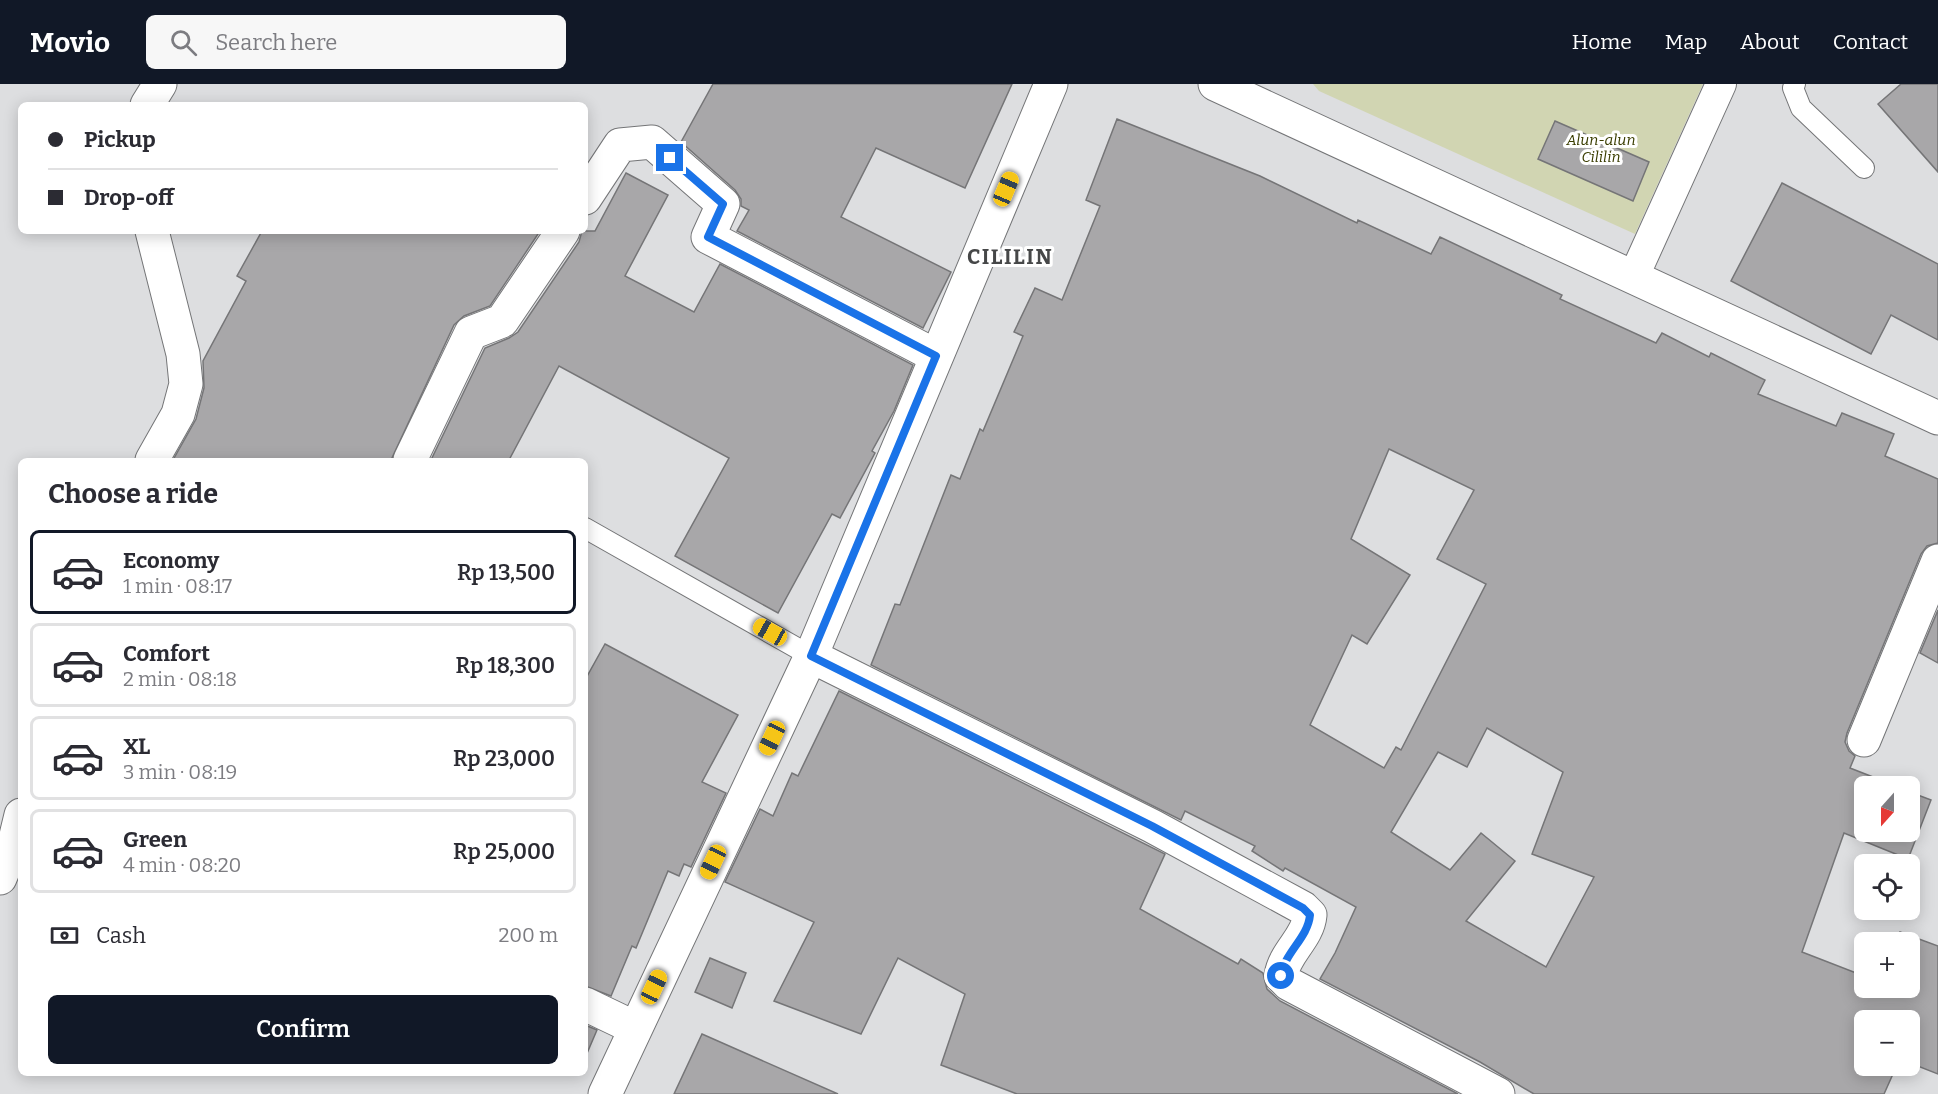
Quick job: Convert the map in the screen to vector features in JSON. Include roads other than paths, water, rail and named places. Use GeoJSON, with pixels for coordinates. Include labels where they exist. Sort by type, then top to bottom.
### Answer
{"type":"FeatureCollection","features":[{"type":"Feature","properties":{"kind":"street"},"geometry":{"type":"LineString","coordinates":[[149,102],[160,84]]}},
{"type":"Feature","properties":{"kind":"street"},"geometry":{"type":"LineString","coordinates":[[604,1094],[811,656],[1051,84]]}},
{"type":"Feature","properties":{"kind":"street"},"geometry":{"type":"LineString","coordinates":[[1215,84],[1938,418]]}},
{"type":"Feature","properties":{"kind":"street"},"geometry":{"type":"LineString","coordinates":[[1634,276],[1721,84]]}},
{"type":"Feature","properties":{"kind":"street"},"geometry":{"type":"LineString","coordinates":[[588,193],[620,145],[652,142],[723,204],[708,237],[936,356]]}},
{"type":"Feature","properties":{"kind":"street"},"geometry":{"type":"LineString","coordinates":[[153,234],[183,354],[186,384],[178,414],[153,458]]}},
{"type":"Feature","properties":{"kind":"street"},"geometry":{"type":"LineString","coordinates":[[411,458],[471,333],[502,321],[561,234]]}},
{"type":"Feature","properties":{"kind":"street"},"geometry":{"type":"LineString","coordinates":[[1864,740],[1938,561]]}},
{"type":"Feature","properties":{"kind":"street"},"geometry":{"type":"LineString","coordinates":[[811,656],[1152,826],[1303,908],[1310,915],[1309,926],[1282,966],[1281,976],[1289,984],[1498,1094]]}},
{"type":"Feature","properties":{"kind":"street"},"geometry":{"type":"LineString","coordinates":[[0,878],[18,827]]}},
{"type":"Feature","properties":{"kind":"street"},"geometry":{"type":"LineString","coordinates":[[588,1005],[635,1028]]}},
{"type":"Feature","properties":{"kind":"lane"},"geometry":{"type":"LineString","coordinates":[[1794,84],[1793,88],[1801,108],[1864,168]]}},
{"type":"Feature","properties":{"kind":"lane"},"geometry":{"type":"LineString","coordinates":[[588,530],[811,656]]}},
{"type":"Feature","properties":{"kind":"district","name":"CILILIN"},"geometry":{"type":"Point","coordinates":[1010,257]}},
{"type":"Feature","properties":{"kind":"park label","name":"Alun-alun Cililin"},"geometry":{"type":"Point","coordinates":[1601,148]}}]}
